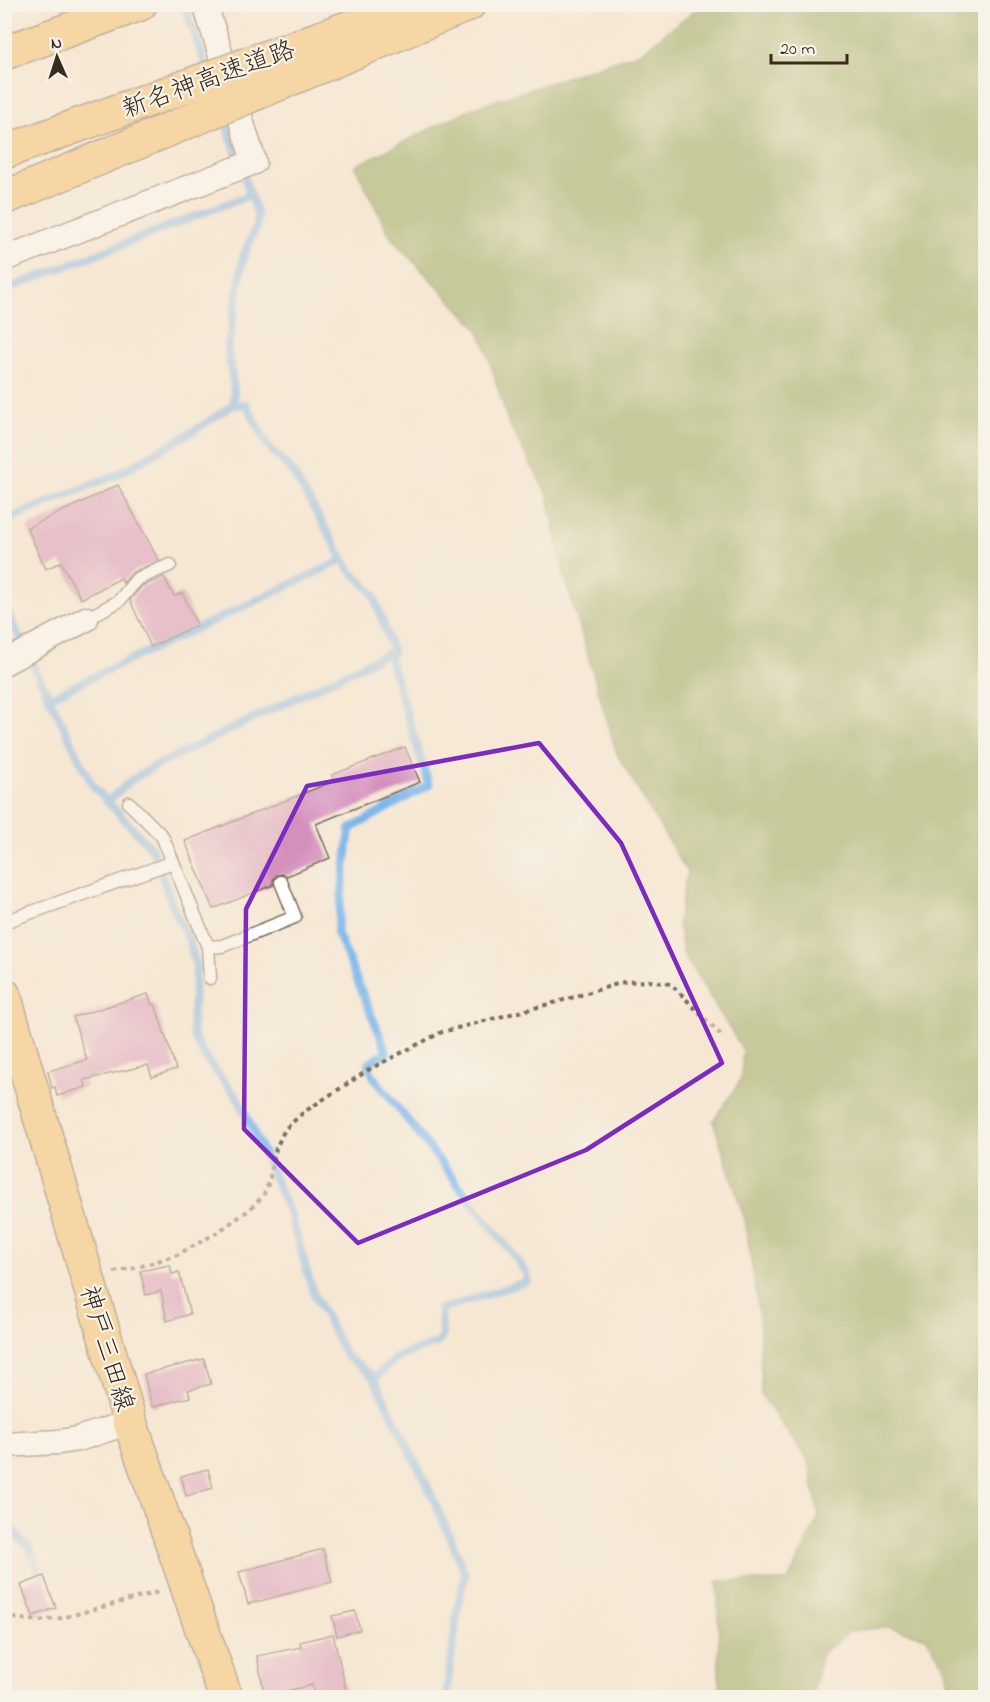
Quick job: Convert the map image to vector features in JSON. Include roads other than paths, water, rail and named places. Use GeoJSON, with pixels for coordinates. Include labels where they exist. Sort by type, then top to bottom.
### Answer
{"type":"FeatureCollection","features":[{"type":"Feature","properties":{"kind":"main road"},"geometry":{"type":"LineString","coordinates":[[4,35],[105,4]]}},
{"type":"Feature","properties":{"kind":"main road"},"geometry":{"type":"LineString","coordinates":[[4,53],[141,4]]}},
{"type":"Feature","properties":{"kind":"main road","name":"新名神高速道路"},"geometry":{"type":"LineString","coordinates":[[4,152],[327,50],[412,4]]}},
{"type":"Feature","properties":{"kind":"main road"},"geometry":{"type":"LineString","coordinates":[[4,198],[327,50],[469,4]]}},
{"type":"Feature","properties":{"kind":"main road","name":"神戸三田線"},"geometry":{"type":"LineString","coordinates":[[4,995],[9,1028],[130,1422],[226,1698]]}},
{"type":"Feature","properties":{"kind":"street"},"geometry":{"type":"LineString","coordinates":[[4,259],[254,162],[205,4]]}},
{"type":"Feature","properties":{"kind":"street"},"geometry":{"type":"LineString","coordinates":[[4,663],[86,619]]}},
{"type":"Feature","properties":{"kind":"street"},"geometry":{"type":"LineString","coordinates":[[4,1445],[78,1439],[130,1422]]}},
{"type":"Feature","properties":{"kind":"lane"},"geometry":{"type":"LineString","coordinates":[[86,619],[119,601],[137,579],[170,565]]}},
{"type":"Feature","properties":{"kind":"lane"},"geometry":{"type":"LineString","coordinates":[[129,803],[162,836],[208,947],[210,978]]}},
{"type":"Feature","properties":{"kind":"lane"},"geometry":{"type":"LineString","coordinates":[[4,922],[173,862]]}},
{"type":"Feature","properties":{"kind":"lane"},"geometry":{"type":"LineString","coordinates":[[208,947],[222,946],[295,917],[281,882]]}},
{"type":"Feature","properties":{"kind":"waterway"},"geometry":{"type":"LineString","coordinates":[[184,4],[208,72]]}},
{"type":"Feature","properties":{"kind":"waterway"},"geometry":{"type":"LineString","coordinates":[[4,523],[22,513],[118,474],[192,432],[233,405],[234,390],[228,347],[244,254],[256,228],[257,214],[223,114]]}},
{"type":"Feature","properties":{"kind":"waterway"},"geometry":{"type":"LineString","coordinates":[[4,290],[250,195]]}},
{"type":"Feature","properties":{"kind":"waterway"},"geometry":{"type":"LineString","coordinates":[[107,802],[130,781],[153,767],[386,654],[393,653],[373,593],[349,569],[292,471],[268,446],[246,404],[233,405]]}},
{"type":"Feature","properties":{"kind":"waterway"},"geometry":{"type":"LineString","coordinates":[[48,698],[343,560]]}},
{"type":"Feature","properties":{"kind":"waterway"},"geometry":{"type":"LineString","coordinates":[[4,606],[93,786],[152,849],[173,907],[189,940],[196,966],[192,1024],[194,1037],[206,1059],[237,1097],[291,1217],[313,1292],[346,1356],[373,1376],[431,1493],[465,1573],[458,1607],[446,1698]]}},
{"type":"Feature","properties":{"kind":"waterway"},"geometry":{"type":"LineString","coordinates":[[374,1379],[394,1360],[437,1343],[442,1338],[441,1309],[528,1281],[526,1273],[511,1252],[373,1076],[368,1064],[387,1052],[337,932],[350,829],[429,785],[388,654]]}},
{"type":"Feature","properties":{"kind":"waterway"},"geometry":{"type":"LineString","coordinates":[[4,1520],[30,1548],[38,1568]]}}]}
